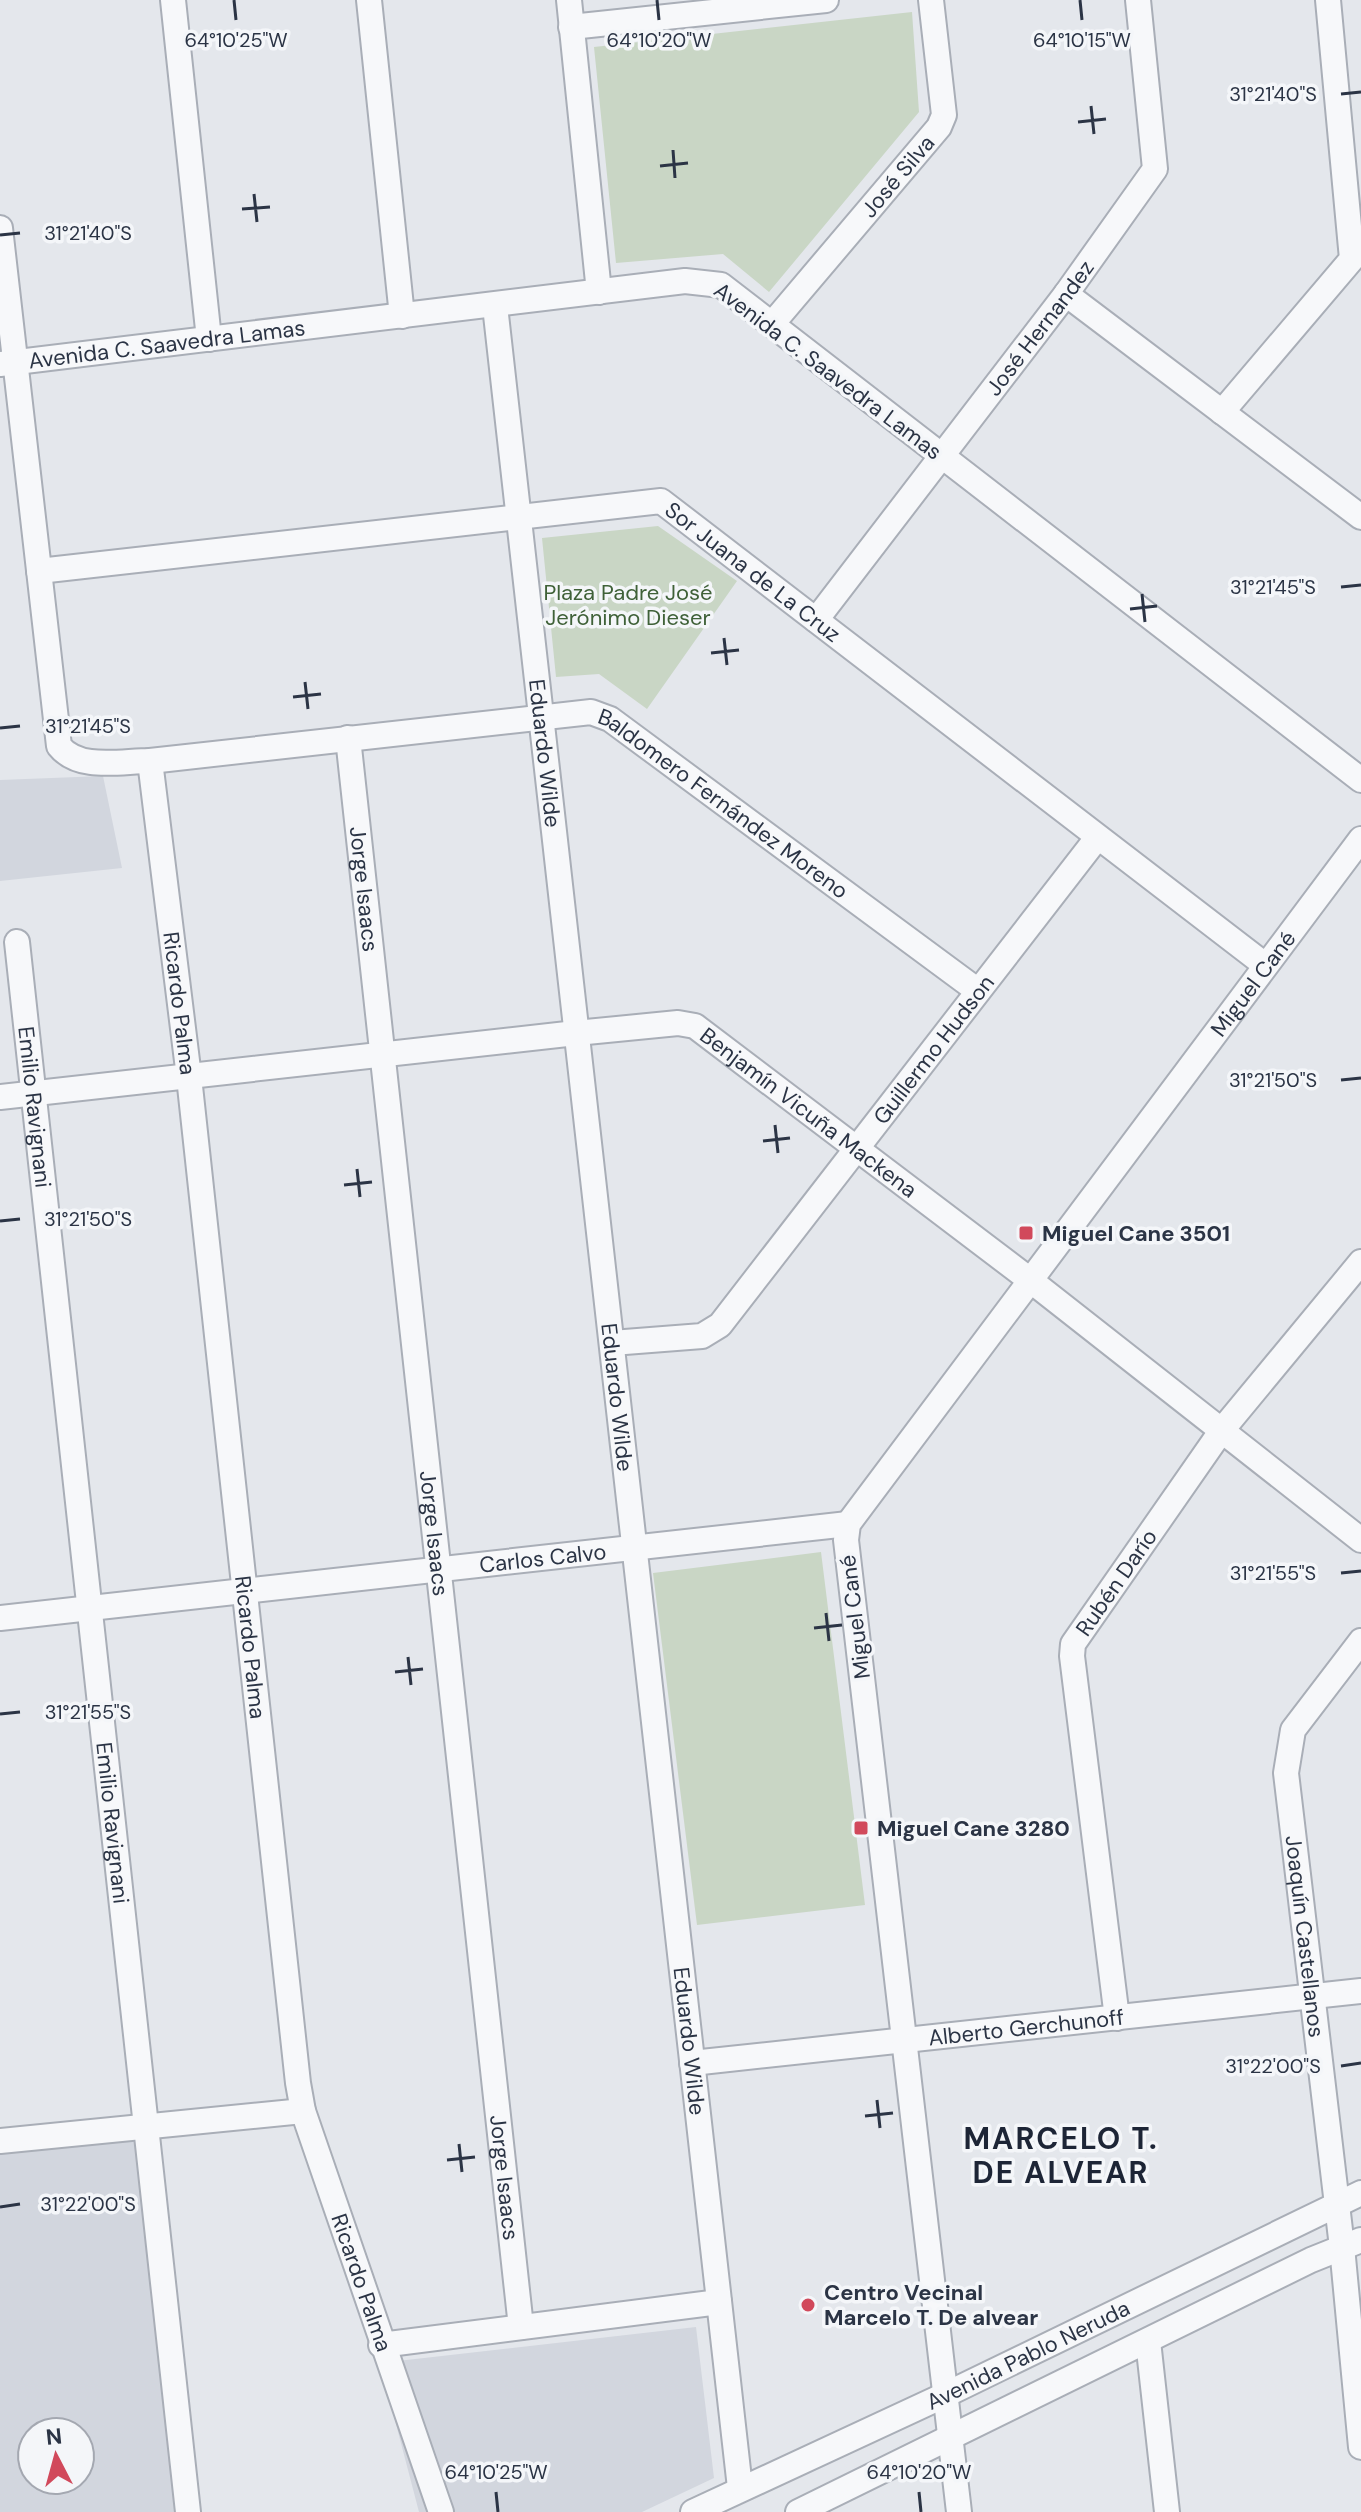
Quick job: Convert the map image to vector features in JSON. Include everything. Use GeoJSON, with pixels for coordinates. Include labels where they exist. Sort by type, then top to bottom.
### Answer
{"type":"FeatureCollection","features":[{"type":"Feature","properties":{"kind":"street"},"geometry":{"type":"LineString","coordinates":[[173,0],[209,339]]}},
{"type":"Feature","properties":{"kind":"street"},"geometry":{"type":"LineString","coordinates":[[369,0],[402,316]]}},
{"type":"Feature","properties":{"kind":"street"},"geometry":{"type":"LineString","coordinates":[[569,0],[599,292]]}},
{"type":"Feature","properties":{"kind":"street"},"geometry":{"type":"LineString","coordinates":[[571,27],[826,0]]}},
{"type":"Feature","properties":{"kind":"street","name":"José Silva"},"geometry":{"type":"LineString","coordinates":[[772,324],[939,127],[944,115],[931,0]]}},
{"type":"Feature","properties":{"kind":"street","name":"José Hernandez"},"geometry":{"type":"LineString","coordinates":[[816,620],[1066,294],[1155,169],[1138,0]]}},
{"type":"Feature","properties":{"kind":"street"},"geometry":{"type":"LineString","coordinates":[[1222,412],[1356,263],[1351,132],[1328,0]]}},
{"type":"Feature","properties":{"kind":"street"},"geometry":{"type":"LineString","coordinates":[[0,228],[7,364],[39,571]]}},
{"type":"Feature","properties":{"kind":"street","name":"Avenida C. Saavedra Lamas"},"geometry":{"type":"LineString","coordinates":[[7,364],[599,292],[707,281],[721,285],[1361,780]]}},
{"type":"Feature","properties":{"kind":"street"},"geometry":{"type":"LineString","coordinates":[[1066,294],[1361,517]]}},
{"type":"Feature","properties":{"kind":"street","name":"Eduardo Wilde"},"geometry":{"type":"LineString","coordinates":[[495,306],[740,2488]]}},
{"type":"Feature","properties":{"kind":"street","name":"Sor Juana de La Cruz"},"geometry":{"type":"LineString","coordinates":[[39,571],[661,501],[1265,965]]}},
{"type":"Feature","properties":{"kind":"street","name":"Baldomero Fernández Moreno"},"geometry":{"type":"LineString","coordinates":[[39,571],[59,746],[68,758],[83,762],[150,761],[591,712],[610,719],[978,991]]}},
{"type":"Feature","properties":{"kind":"street","name":"Jorge Isaacs"},"geometry":{"type":"LineString","coordinates":[[348,738],[521,2327]]}},
{"type":"Feature","properties":{"kind":"street","name":"Ricardo Palma"},"geometry":{"type":"LineString","coordinates":[[150,761],[189,1077],[303,2111],[441,2512]]}},
{"type":"Feature","properties":{"kind":"street","name":"Guillermo Hudson"},"geometry":{"type":"LineString","coordinates":[[612,1343],[702,1336],[711,1332],[1097,838]]}},
{"type":"Feature","properties":{"kind":"street","name":"Miguel Cané"},"geometry":{"type":"LineString","coordinates":[[959,2512],[846,1540],[848,1524],[1361,839]]}},
{"type":"Feature","properties":{"kind":"street","name":"Emilio Ravignani"},"geometry":{"type":"LineString","coordinates":[[17,942],[188,2512]]}},
{"type":"Feature","properties":{"kind":"street","name":"Benjamín Vicuña Mackena"},"geometry":{"type":"LineString","coordinates":[[0,1097],[576,1033],[678,1023],[695,1026],[1030,1280],[1361,1540]]}},
{"type":"Feature","properties":{"kind":"street","name":"Rubén Darío"},"geometry":{"type":"LineString","coordinates":[[1117,2018],[1073,1644],[1222,1430],[1356,1279]]}},
{"type":"Feature","properties":{"kind":"street","name":"Carlos Calvo"},"geometry":{"type":"LineString","coordinates":[[0,1618],[848,1524]]}},
{"type":"Feature","properties":{"kind":"street","name":"Joaquín Castellanos"},"geometry":{"type":"LineString","coordinates":[[1361,1641],[1293,1730],[1286,1773],[1337,2203],[1351,2244],[1361,2446]]}},
{"type":"Feature","properties":{"kind":"street","name":"Alberto Gerchunoff"},"geometry":{"type":"LineString","coordinates":[[692,2063],[1361,1991]]}},
{"type":"Feature","properties":{"kind":"street"},"geometry":{"type":"LineString","coordinates":[[0,2141],[303,2111]]}},
{"type":"Feature","properties":{"kind":"street","name":"Avenida Pablo Neruda"},"geometry":{"type":"LineString","coordinates":[[693,2512],[945,2395],[1361,2193]]}},
{"type":"Feature","properties":{"kind":"street","name":"Avenida Pablo Neruda"},"geometry":{"type":"LineString","coordinates":[[798,2512],[1351,2244]]}},
{"type":"Feature","properties":{"kind":"street"},"geometry":{"type":"LineString","coordinates":[[381,2345],[719,2302]]}},
{"type":"Feature","properties":{"kind":"street"},"geometry":{"type":"LineString","coordinates":[[1148,2341],[1167,2512]]}},
{"type":"Feature","properties":{"kind":"shaded area"},"geometry":{"type":"Polygon","coordinates":[[[103,776],[122,868],[0,881],[0,780],[103,776]]]}},
{"type":"Feature","properties":{"kind":"shaded area"},"geometry":{"type":"Polygon","coordinates":[[[135,2115],[180,2512],[0,2512],[0,2128],[135,2115]]]}},
{"type":"Feature","properties":{"kind":"shaded area"},"geometry":{"type":"Polygon","coordinates":[[[696,2327],[714,2478],[642,2512],[419,2512],[380,2363],[696,2327]]]}},
{"type":"Feature","properties":{"kind":"green space"},"geometry":{"type":"Polygon","coordinates":[[[912,12],[919,112],[769,292],[723,254],[616,263],[594,47],[912,12]]]}},
{"type":"Feature","properties":{"kind":"green space","name":"Plaza Padre José Jerónimo Dieser"},"geometry":{"type":"Polygon","coordinates":[[[658,526],[737,581],[647,709],[599,674],[556,677],[542,538],[658,526]]]}},
{"type":"Feature","properties":{"kind":"green space"},"geometry":{"type":"Polygon","coordinates":[[[821,1552],[865,1905],[697,1925],[653,1573],[821,1552]]]}},
{"type":"Feature","properties":{"kind":"place","name":"Miguel Cane 3501"},"geometry":{"type":"Point","coordinates":[1026,1233]}},
{"type":"Feature","properties":{"kind":"place","name":"Miguel Cane 3280"},"geometry":{"type":"Point","coordinates":[861,1828]}},
{"type":"Feature","properties":{"kind":"place","name":"Centro Vecinal Marcelo T. De alvear"},"geometry":{"type":"Point","coordinates":[808,2305]}},
{"type":"Feature","properties":{"kind":"district","name":"MARCELO T. DE ALVEAR"},"geometry":{"type":"Point","coordinates":[1061,2155]}}]}
